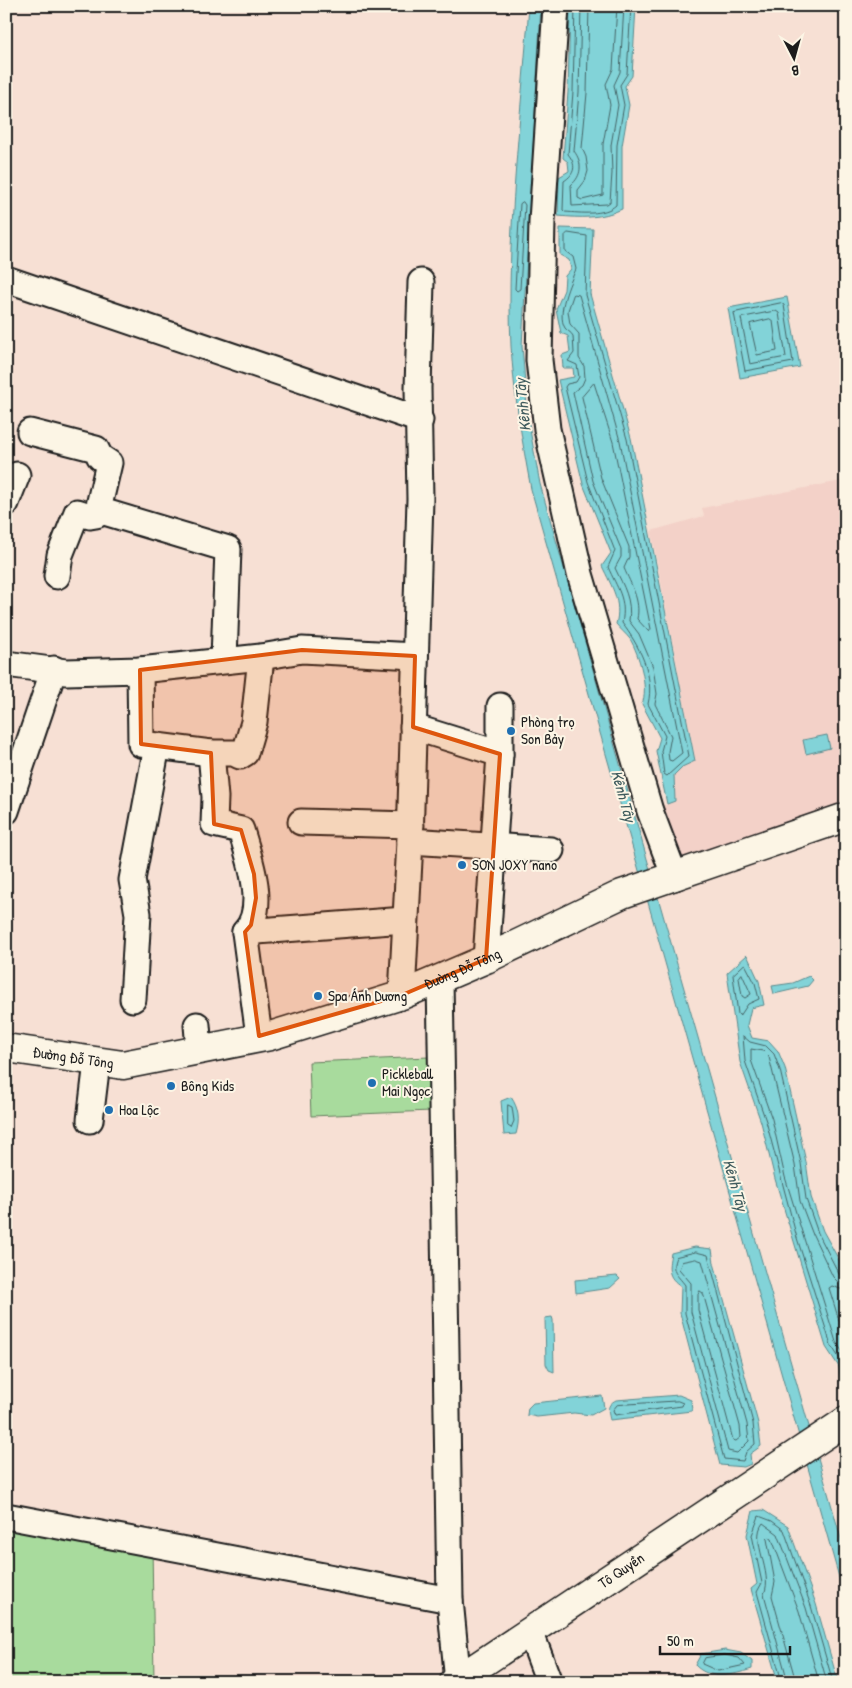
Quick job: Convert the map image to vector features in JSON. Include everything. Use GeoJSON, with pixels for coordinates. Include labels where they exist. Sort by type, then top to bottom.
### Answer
{"type":"FeatureCollection","features":[{"type":"Feature","properties":{"kind":"main road","name":"Đường Đỗ Tông"},"geometry":{"type":"LineString","coordinates":[[6,1048],[123,1065],[198,1037],[270,1036],[402,996],[486,959],[622,894],[846,817]]}},
{"type":"Feature","properties":{"kind":"main road","name":"Tô Quyền"},"geometry":{"type":"LineString","coordinates":[[456,1681],[840,1425]]}},
{"type":"Feature","properties":{"kind":"street"},"geometry":{"type":"LineString","coordinates":[[556,6],[542,221],[539,341],[539,360],[547,429],[580,574],[650,811],[673,878]]}},
{"type":"Feature","properties":{"kind":"street"},"geometry":{"type":"LineString","coordinates":[[6,279],[420,420]]}},
{"type":"Feature","properties":{"kind":"street"},"geometry":{"type":"LineString","coordinates":[[402,996],[410,833],[420,499],[418,388],[421,282]]}},
{"type":"Feature","properties":{"kind":"street"},"geometry":{"type":"LineString","coordinates":[[30,432],[96,449],[100,456],[109,464],[96,515],[90,516],[77,512],[60,555],[57,576]]}},
{"type":"Feature","properties":{"kind":"street"},"geometry":{"type":"LineString","coordinates":[[6,504],[16,475]]}},
{"type":"Feature","properties":{"kind":"street"},"geometry":{"type":"LineString","coordinates":[[98,510],[228,549],[224,659]]}},
{"type":"Feature","properties":{"kind":"street"},"geometry":{"type":"LineString","coordinates":[[6,664],[66,672],[140,670],[224,659],[261,657],[302,650],[415,656]]}},
{"type":"Feature","properties":{"kind":"street"},"geometry":{"type":"LineString","coordinates":[[140,670],[141,744],[211,753],[234,753],[240,756],[245,753],[254,722],[261,657]]}},
{"type":"Feature","properties":{"kind":"street"},"geometry":{"type":"LineString","coordinates":[[6,811],[54,669]]}},
{"type":"Feature","properties":{"kind":"street"},"geometry":{"type":"LineString","coordinates":[[486,959],[495,847],[500,754],[500,706]]}},
{"type":"Feature","properties":{"kind":"street"},"geometry":{"type":"LineString","coordinates":[[413,727],[500,754]]}},
{"type":"Feature","properties":{"kind":"street"},"geometry":{"type":"LineString","coordinates":[[133,999],[138,914],[132,880],[157,746]]}},
{"type":"Feature","properties":{"kind":"street"},"geometry":{"type":"LineString","coordinates":[[211,753],[215,798],[214,824],[241,830],[254,874],[256,898],[251,925],[245,932],[259,1036]]}},
{"type":"Feature","properties":{"kind":"street"},"geometry":{"type":"LineString","coordinates":[[300,822],[410,833],[495,847],[550,850]]}},
{"type":"Feature","properties":{"kind":"street"},"geometry":{"type":"LineString","coordinates":[[245,932],[405,920]]}},
{"type":"Feature","properties":{"kind":"street"},"geometry":{"type":"LineString","coordinates":[[440,980],[450,1600],[456,1681]]}},
{"type":"Feature","properties":{"kind":"street"},"geometry":{"type":"LineString","coordinates":[[90,1120],[96,1062]]}},
{"type":"Feature","properties":{"kind":"street"},"geometry":{"type":"LineString","coordinates":[[6,1516],[450,1600]]}},
{"type":"Feature","properties":{"kind":"street"},"geometry":{"type":"LineString","coordinates":[[530,1631],[549,1682]]}},
{"type":"Feature","properties":{"kind":"highlighted area"},"geometry":{"type":"Polygon","coordinates":[[[302,650],[415,656],[413,727],[500,754],[486,959],[402,995],[259,1036],[245,932],[251,925],[256,898],[254,874],[241,830],[214,824],[211,753],[141,744],[140,670],[302,650]]]}},
{"type":"Feature","properties":{"kind":"shaded area"},"geometry":{"type":"Polygon","coordinates":[[[846,480],[846,817],[675,877],[650,811],[675,801],[674,775],[682,767],[695,760],[651,531],[704,516],[702,508],[846,480]]]}},
{"type":"Feature","properties":{"kind":"green space"},"geometry":{"type":"Polygon","coordinates":[[[429,1057],[431,1111],[311,1116],[309,1062],[429,1057]]]}},
{"type":"Feature","properties":{"kind":"green space"},"geometry":{"type":"Polygon","coordinates":[[[6,1516],[152,1544],[154,1682],[6,1679],[6,1516]]]}},
{"type":"Feature","properties":{"kind":"water","name":"Kênh Tây"},"geometry":{"type":"Polygon","coordinates":[[[529,6],[541,6],[522,346],[528,419],[540,484],[846,1556],[846,1602],[531,489],[514,382],[510,304],[512,219],[529,6]]]}},
{"type":"Feature","properties":{"kind":"water"},"geometry":{"type":"Polygon","coordinates":[[[570,6],[636,6],[632,76],[625,86],[629,105],[622,146],[622,209],[606,215],[558,216],[559,177],[569,171],[568,162],[563,158],[568,92],[570,6]]]}},
{"type":"Feature","properties":{"kind":"water"},"geometry":{"type":"Polygon","coordinates":[[[560,228],[593,229],[590,294],[631,438],[695,761],[682,767],[674,775],[675,801],[667,804],[656,751],[660,738],[642,704],[644,680],[637,653],[630,639],[616,624],[618,616],[617,602],[602,566],[611,553],[583,484],[558,380],[574,377],[573,368],[563,368],[562,355],[570,352],[568,336],[561,333],[556,309],[564,290],[565,276],[571,269],[569,260],[560,255],[560,228]]]}},
{"type":"Feature","properties":{"kind":"water"},"geometry":{"type":"Polygon","coordinates":[[[787,297],[800,367],[740,378],[728,308],[787,297]]]}},
{"type":"Feature","properties":{"kind":"water"},"geometry":{"type":"Polygon","coordinates":[[[827,735],[830,748],[806,754],[803,740],[827,735]]]}},
{"type":"Feature","properties":{"kind":"water"},"geometry":{"type":"Polygon","coordinates":[[[747,955],[759,981],[764,1005],[751,1008],[747,1025],[752,1038],[769,1041],[778,1051],[785,1068],[806,1162],[811,1197],[823,1231],[839,1260],[846,1278],[846,1383],[841,1382],[839,1367],[826,1347],[775,1179],[761,1122],[740,1062],[727,973],[747,955]]]}},
{"type":"Feature","properties":{"kind":"water"},"geometry":{"type":"Polygon","coordinates":[[[809,976],[813,980],[808,986],[774,994],[772,986],[793,983],[809,976]]]}},
{"type":"Feature","properties":{"kind":"water"},"geometry":{"type":"Polygon","coordinates":[[[511,1097],[517,1110],[517,1129],[516,1134],[504,1135],[501,1101],[511,1097]]]}},
{"type":"Feature","properties":{"kind":"water"},"geometry":{"type":"Polygon","coordinates":[[[695,1247],[712,1249],[714,1263],[758,1423],[761,1446],[750,1454],[751,1464],[744,1467],[720,1465],[680,1313],[681,1286],[676,1283],[670,1272],[671,1253],[695,1247]]]}},
{"type":"Feature","properties":{"kind":"water"},"geometry":{"type":"Polygon","coordinates":[[[617,1276],[620,1279],[610,1288],[576,1293],[575,1280],[617,1276]]]}},
{"type":"Feature","properties":{"kind":"water"},"geometry":{"type":"Polygon","coordinates":[[[552,1317],[554,1372],[549,1370],[546,1364],[545,1318],[552,1317]]]}},
{"type":"Feature","properties":{"kind":"water"},"geometry":{"type":"Polygon","coordinates":[[[679,1395],[691,1400],[692,1411],[610,1420],[609,1406],[616,1400],[679,1395]]]}},
{"type":"Feature","properties":{"kind":"water"},"geometry":{"type":"Polygon","coordinates":[[[602,1396],[604,1408],[591,1415],[574,1413],[537,1417],[527,1415],[528,1408],[533,1403],[602,1396]]]}},
{"type":"Feature","properties":{"kind":"water"},"geometry":{"type":"Polygon","coordinates":[[[763,1510],[788,1526],[816,1604],[838,1682],[778,1682],[751,1589],[757,1584],[747,1535],[753,1511],[763,1510]]]}},
{"type":"Feature","properties":{"kind":"water"},"geometry":{"type":"Polygon","coordinates":[[[725,1650],[741,1653],[752,1661],[752,1669],[730,1675],[715,1675],[701,1670],[695,1665],[701,1654],[725,1650]]]}},
{"type":"Feature","properties":{"kind":"place","name":"Phòng trọ Son Bảy"},"geometry":{"type":"Point","coordinates":[511,731]}},
{"type":"Feature","properties":{"kind":"place","name":"SƠN JOXY nano"},"geometry":{"type":"Point","coordinates":[462,865]}},
{"type":"Feature","properties":{"kind":"place","name":"Spa Ánh Dương"},"geometry":{"type":"Point","coordinates":[318,996]}},
{"type":"Feature","properties":{"kind":"place","name":"Pickleball Mai Ngọc"},"geometry":{"type":"Point","coordinates":[372,1083]}},
{"type":"Feature","properties":{"kind":"place","name":"Bông Kids"},"geometry":{"type":"Point","coordinates":[171,1086]}},
{"type":"Feature","properties":{"kind":"place","name":"Hoa Lộc"},"geometry":{"type":"Point","coordinates":[109,1110]}}]}
